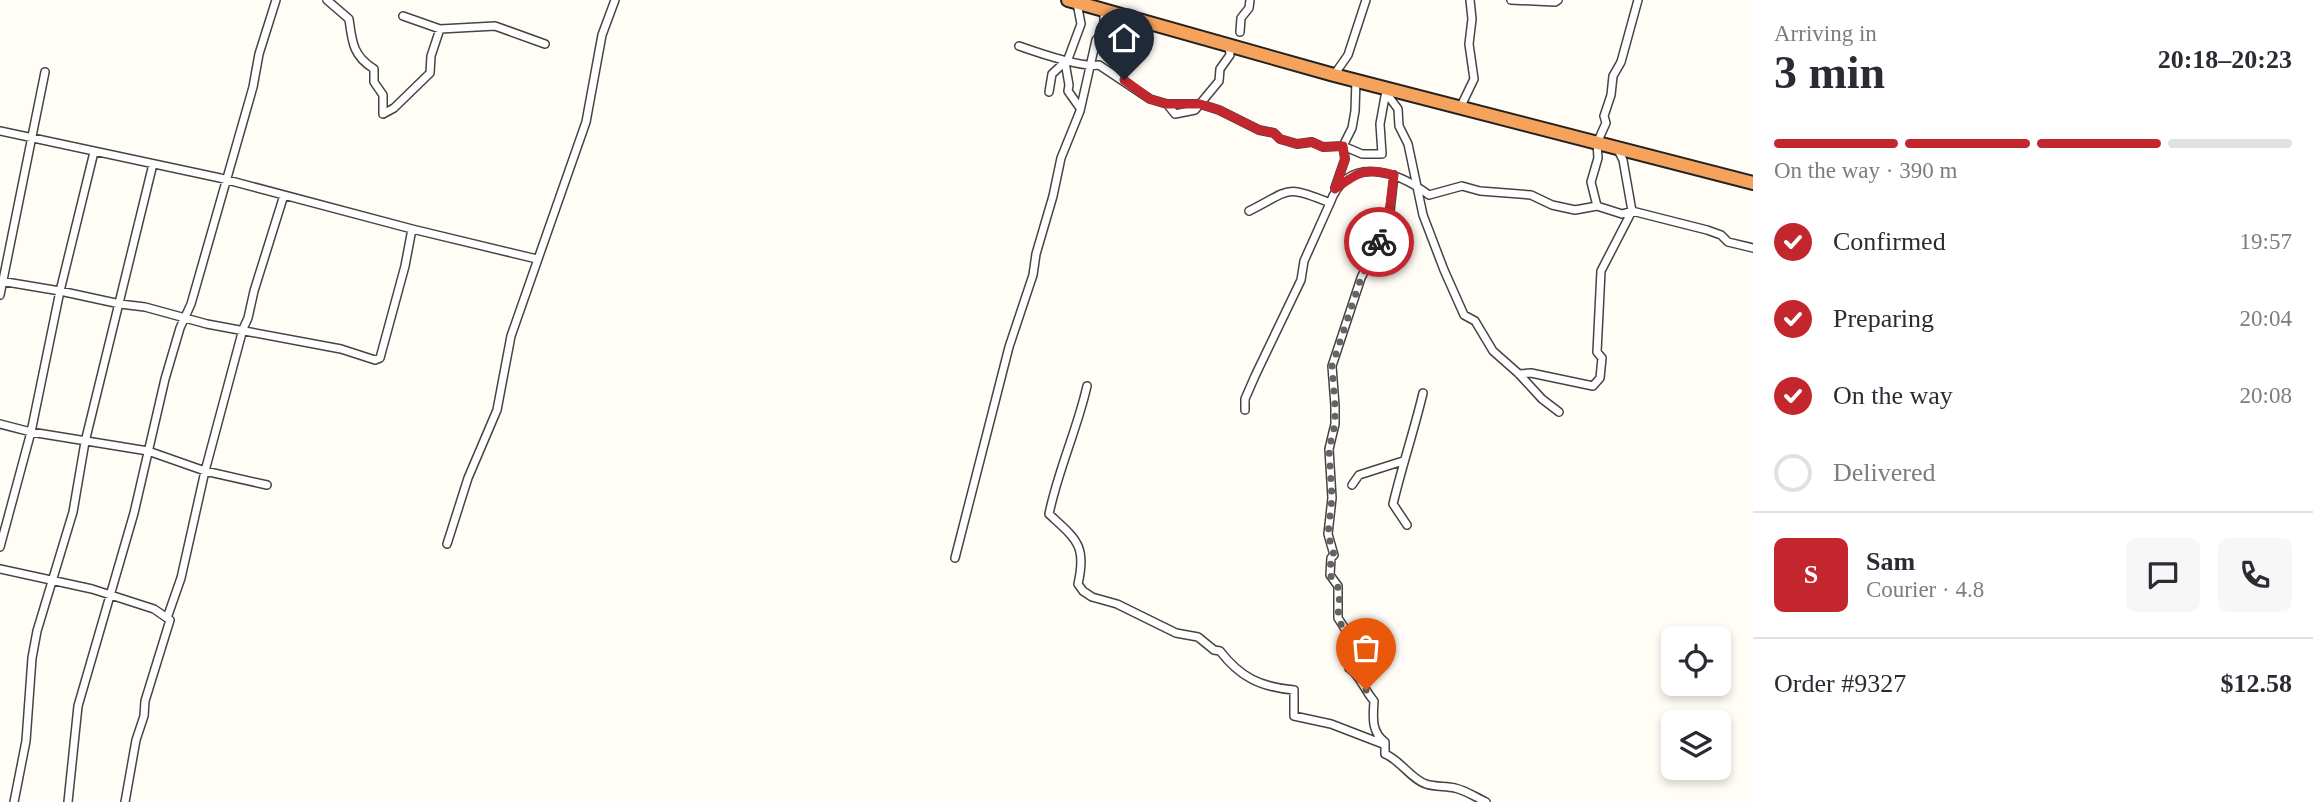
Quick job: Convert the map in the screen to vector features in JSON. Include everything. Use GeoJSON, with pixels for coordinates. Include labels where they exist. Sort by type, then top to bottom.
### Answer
{"type":"FeatureCollection","features":[{"type":"Feature","properties":{"kind":"highway"},"geometry":{"type":"LineString","coordinates":[[1073,1],[1381,88],[1753,183]]}},
{"type":"Feature","properties":{"kind":"street"},"geometry":{"type":"LineString","coordinates":[[68,802],[78,706],[134,513],[165,379],[180,328],[191,304],[276,0]]}},
{"type":"Feature","properties":{"kind":"street"},"geometry":{"type":"LineString","coordinates":[[327,0],[349,19],[360,61],[374,69],[374,82],[383,95],[383,114],[394,108],[430,73],[430,57],[440,29]]}},
{"type":"Feature","properties":{"kind":"street"},"geometry":{"type":"LineString","coordinates":[[447,544],[468,478],[497,410],[511,336],[586,122],[602,35],[615,0]]}},
{"type":"Feature","properties":{"kind":"street"},"geometry":{"type":"LineString","coordinates":[[1240,32],[1241,18],[1249,8],[1250,0]]}},
{"type":"Feature","properties":{"kind":"street"},"geometry":{"type":"LineString","coordinates":[[1334,75],[1348,55],[1366,0]]}},
{"type":"Feature","properties":{"kind":"street"},"geometry":{"type":"LineString","coordinates":[[1460,108],[1474,79],[1469,44],[1472,19],[1470,0]]}},
{"type":"Feature","properties":{"kind":"street"},"geometry":{"type":"LineString","coordinates":[[1511,0],[1558,0]]}},
{"type":"Feature","properties":{"kind":"street"},"geometry":{"type":"LineString","coordinates":[[1597,206],[1591,182],[1598,158],[1597,143],[1606,123],[1604,116],[1611,96],[1613,76],[1621,62],[1638,0]]}},
{"type":"Feature","properties":{"kind":"street"},"geometry":{"type":"LineString","coordinates":[[1049,92],[1052,74],[1064,63],[1082,24],[1073,1]]}},
{"type":"Feature","properties":{"kind":"street"},"geometry":{"type":"LineString","coordinates":[[955,558],[1009,347],[1033,275],[1061,158],[1080,108],[1096,40],[1104,32],[1104,10]]}},
{"type":"Feature","properties":{"kind":"street"},"geometry":{"type":"LineString","coordinates":[[403,16],[440,29],[495,26],[545,44]]}},
{"type":"Feature","properties":{"kind":"street"},"geometry":{"type":"LineString","coordinates":[[1200,104],[1219,81],[1220,69],[1230,55],[1229,45]]}},
{"type":"Feature","properties":{"kind":"street"},"geometry":{"type":"LineString","coordinates":[[1019,46],[1064,63],[1100,65],[1150,99],[1167,104],[1200,104],[1219,110],[1259,130],[1274,133],[1280,139],[1297,144],[1311,142],[1323,147],[1343,146],[1362,154],[1382,154],[1381,88]]}},
{"type":"Feature","properties":{"kind":"street"},"geometry":{"type":"LineString","coordinates":[[1122,61],[1121,73],[1124,80]]}},
{"type":"Feature","properties":{"kind":"street"},"geometry":{"type":"LineString","coordinates":[[1064,63],[1068,91],[1080,108]]}},
{"type":"Feature","properties":{"kind":"street"},"geometry":{"type":"LineString","coordinates":[[0,295],[45,72]]}},
{"type":"Feature","properties":{"kind":"street"},"geometry":{"type":"LineString","coordinates":[[1245,410],[1245,399],[1301,280],[1304,261],[1335,189],[1345,159],[1343,146],[1352,128],[1356,80]]}},
{"type":"Feature","properties":{"kind":"street"},"geometry":{"type":"LineString","coordinates":[[1381,88],[1398,109],[1399,126],[1405,135],[1423,215],[1464,315],[1475,321],[1493,351],[1539,393],[1542,400],[1559,412]]}},
{"type":"Feature","properties":{"kind":"street"},"geometry":{"type":"LineString","coordinates":[[0,131],[226,180],[537,259]]}},
{"type":"Feature","properties":{"kind":"street"},"geometry":{"type":"LineString","coordinates":[[1519,374],[1531,373],[1593,386],[1600,378],[1602,358],[1597,352],[1601,271],[1632,211],[1623,160],[1617,148]]}},
{"type":"Feature","properties":{"kind":"street"},"geometry":{"type":"LineString","coordinates":[[0,547],[31,432],[60,290],[94,152]]}},
{"type":"Feature","properties":{"kind":"street"},"geometry":{"type":"LineString","coordinates":[[14,802],[26,741],[32,658],[37,631],[74,512],[85,439],[153,164]]}},
{"type":"Feature","properties":{"kind":"street"},"geometry":{"type":"LineString","coordinates":[[1335,189],[1361,172],[1375,170],[1394,175],[1429,195],[1462,186],[1480,191],[1531,195],[1552,205],[1575,210],[1597,206],[1622,214],[1632,211],[1707,230],[1721,235],[1728,242],[1753,248]]}},
{"type":"Feature","properties":{"kind":"street"},"geometry":{"type":"LineString","coordinates":[[1394,175],[1388,220],[1361,278],[1332,366],[1335,424],[1329,449],[1332,498],[1328,534],[1334,555],[1331,558],[1330,575],[1338,586],[1338,618],[1349,635],[1349,668],[1355,672],[1374,701],[1372,722],[1386,745],[1385,754],[1424,784],[1471,792],[1486,802]]}},
{"type":"Feature","properties":{"kind":"street"},"geometry":{"type":"LineString","coordinates":[[1249,211],[1284,192],[1300,190],[1330,203]]}},
{"type":"Feature","properties":{"kind":"street"},"geometry":{"type":"LineString","coordinates":[[167,618],[181,578],[205,471],[243,329],[284,195]]}},
{"type":"Feature","properties":{"kind":"street"},"geometry":{"type":"LineString","coordinates":[[1,282],[60,290],[145,307],[185,318],[341,349],[375,360],[380,358],[405,266],[412,229]]}},
{"type":"Feature","properties":{"kind":"street"},"geometry":{"type":"LineString","coordinates":[[1087,386],[1049,514],[1075,538],[1080,549],[1083,565],[1078,584],[1083,591],[1176,633],[1198,637],[1214,650],[1220,651],[1229,665],[1239,668],[1259,684],[1294,691],[1294,716],[1331,724],[1386,745]]}},
{"type":"Feature","properties":{"kind":"street"},"geometry":{"type":"LineString","coordinates":[[1407,525],[1394,504],[1403,472],[1403,461],[1423,393]]}},
{"type":"Feature","properties":{"kind":"street"},"geometry":{"type":"LineString","coordinates":[[0,424],[31,432],[148,451],[205,471],[267,485]]}},
{"type":"Feature","properties":{"kind":"street"},"geometry":{"type":"LineString","coordinates":[[1352,485],[1359,475],[1403,461]]}},
{"type":"Feature","properties":{"kind":"street"},"geometry":{"type":"LineString","coordinates":[[0,569],[110,596],[154,610],[170,620],[145,701],[125,802]]}},
{"type":"Feature","properties":{"kind":"way so far"},"geometry":{"type":"LineString","coordinates":[[1366,690],[1355,672],[1349,668],[1349,635],[1338,618],[1338,586],[1330,575],[1331,558],[1334,555],[1328,534],[1332,498],[1329,449],[1335,424],[1332,366],[1361,278],[1379,242]]}},
{"type":"Feature","properties":{"kind":"route"},"geometry":{"type":"LineString","coordinates":[[1124,80],[1150,99],[1167,104],[1200,104],[1219,110],[1259,130],[1274,133],[1280,139],[1297,144],[1311,142],[1323,147],[1343,146],[1345,159],[1335,189],[1361,172],[1375,170],[1394,175],[1388,220],[1379,242]]}}]}
